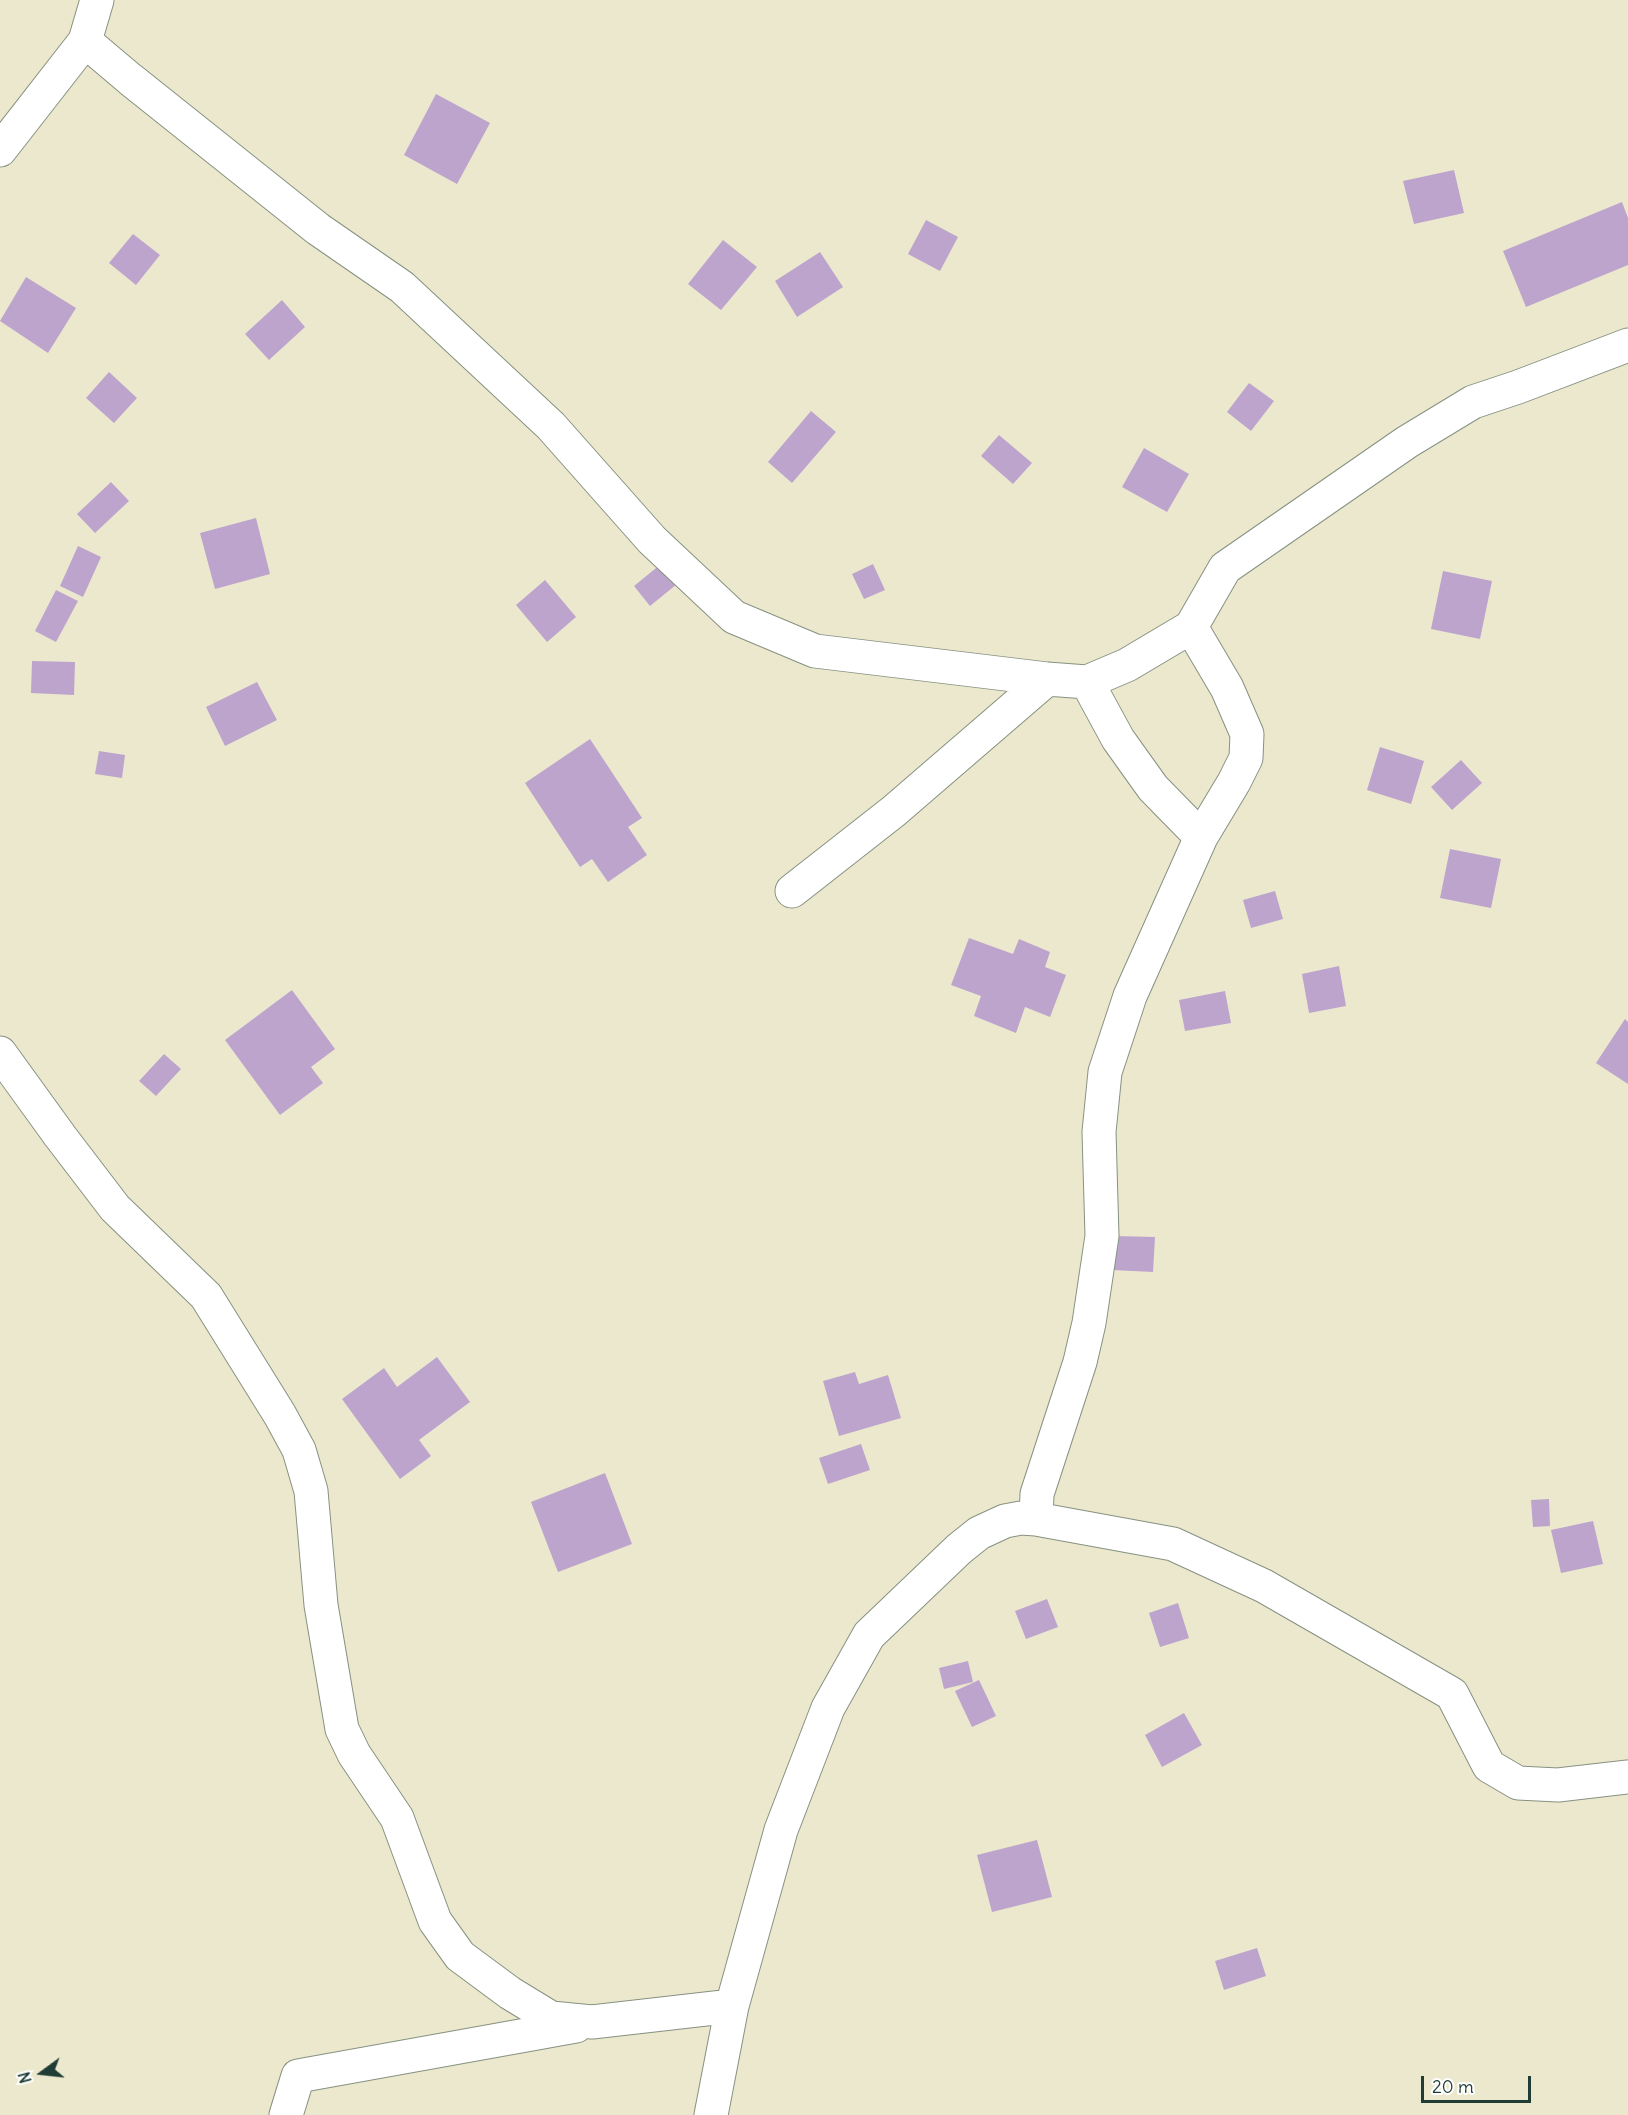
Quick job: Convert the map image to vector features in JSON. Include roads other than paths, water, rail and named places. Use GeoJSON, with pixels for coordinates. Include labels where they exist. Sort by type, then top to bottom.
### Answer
{"type":"FeatureCollection","features":[{"type":"Feature","properties":{"kind":"street"},"geometry":{"type":"LineString","coordinates":[[0,150],[85,41],[98,0]]}},
{"type":"Feature","properties":{"kind":"street"},"geometry":{"type":"LineString","coordinates":[[85,41],[318,229],[402,287],[551,426],[652,540],[734,617],[815,651],[1087,682],[1137,659],[1191,627],[1224,568],[1407,442],[1473,402],[1628,345]]}},
{"type":"Feature","properties":{"kind":"street"},"geometry":{"type":"LineString","coordinates":[[1036,1519],[1037,1494],[1076,1373],[1089,1323],[1102,1236],[1099,1132],[1105,1072],[1130,996],[1201,837],[1246,758],[1247,734],[1227,688],[1191,627]]}},
{"type":"Feature","properties":{"kind":"street"},"geometry":{"type":"LineString","coordinates":[[792,891],[894,812],[1047,679]]}},
{"type":"Feature","properties":{"kind":"street"},"geometry":{"type":"LineString","coordinates":[[1087,682],[1118,739],[1153,788],[1201,837]]}},
{"type":"Feature","properties":{"kind":"street"},"geometry":{"type":"LineString","coordinates":[[0,1053],[116,1208],[206,1296],[280,1415],[299,1450],[311,1491],[321,1605],[342,1729],[354,1754],[397,1818],[435,1921],[460,1956],[510,1993],[551,2018],[592,2022]]}},
{"type":"Feature","properties":{"kind":"street"},"geometry":{"type":"LineString","coordinates":[[711,2115],[732,2006],[781,1830],[828,1708],[869,1635],[959,1549],[979,1533],[1005,1521],[1021,1518],[1036,1519],[1173,1544],[1264,1586],[1452,1694],[1489,1766],[1518,1783],[1557,1785],[1628,1777]]}},
{"type":"Feature","properties":{"kind":"street"},"geometry":{"type":"LineString","coordinates":[[286,2115],[298,2076],[592,2022],[732,2006]]}}]}
